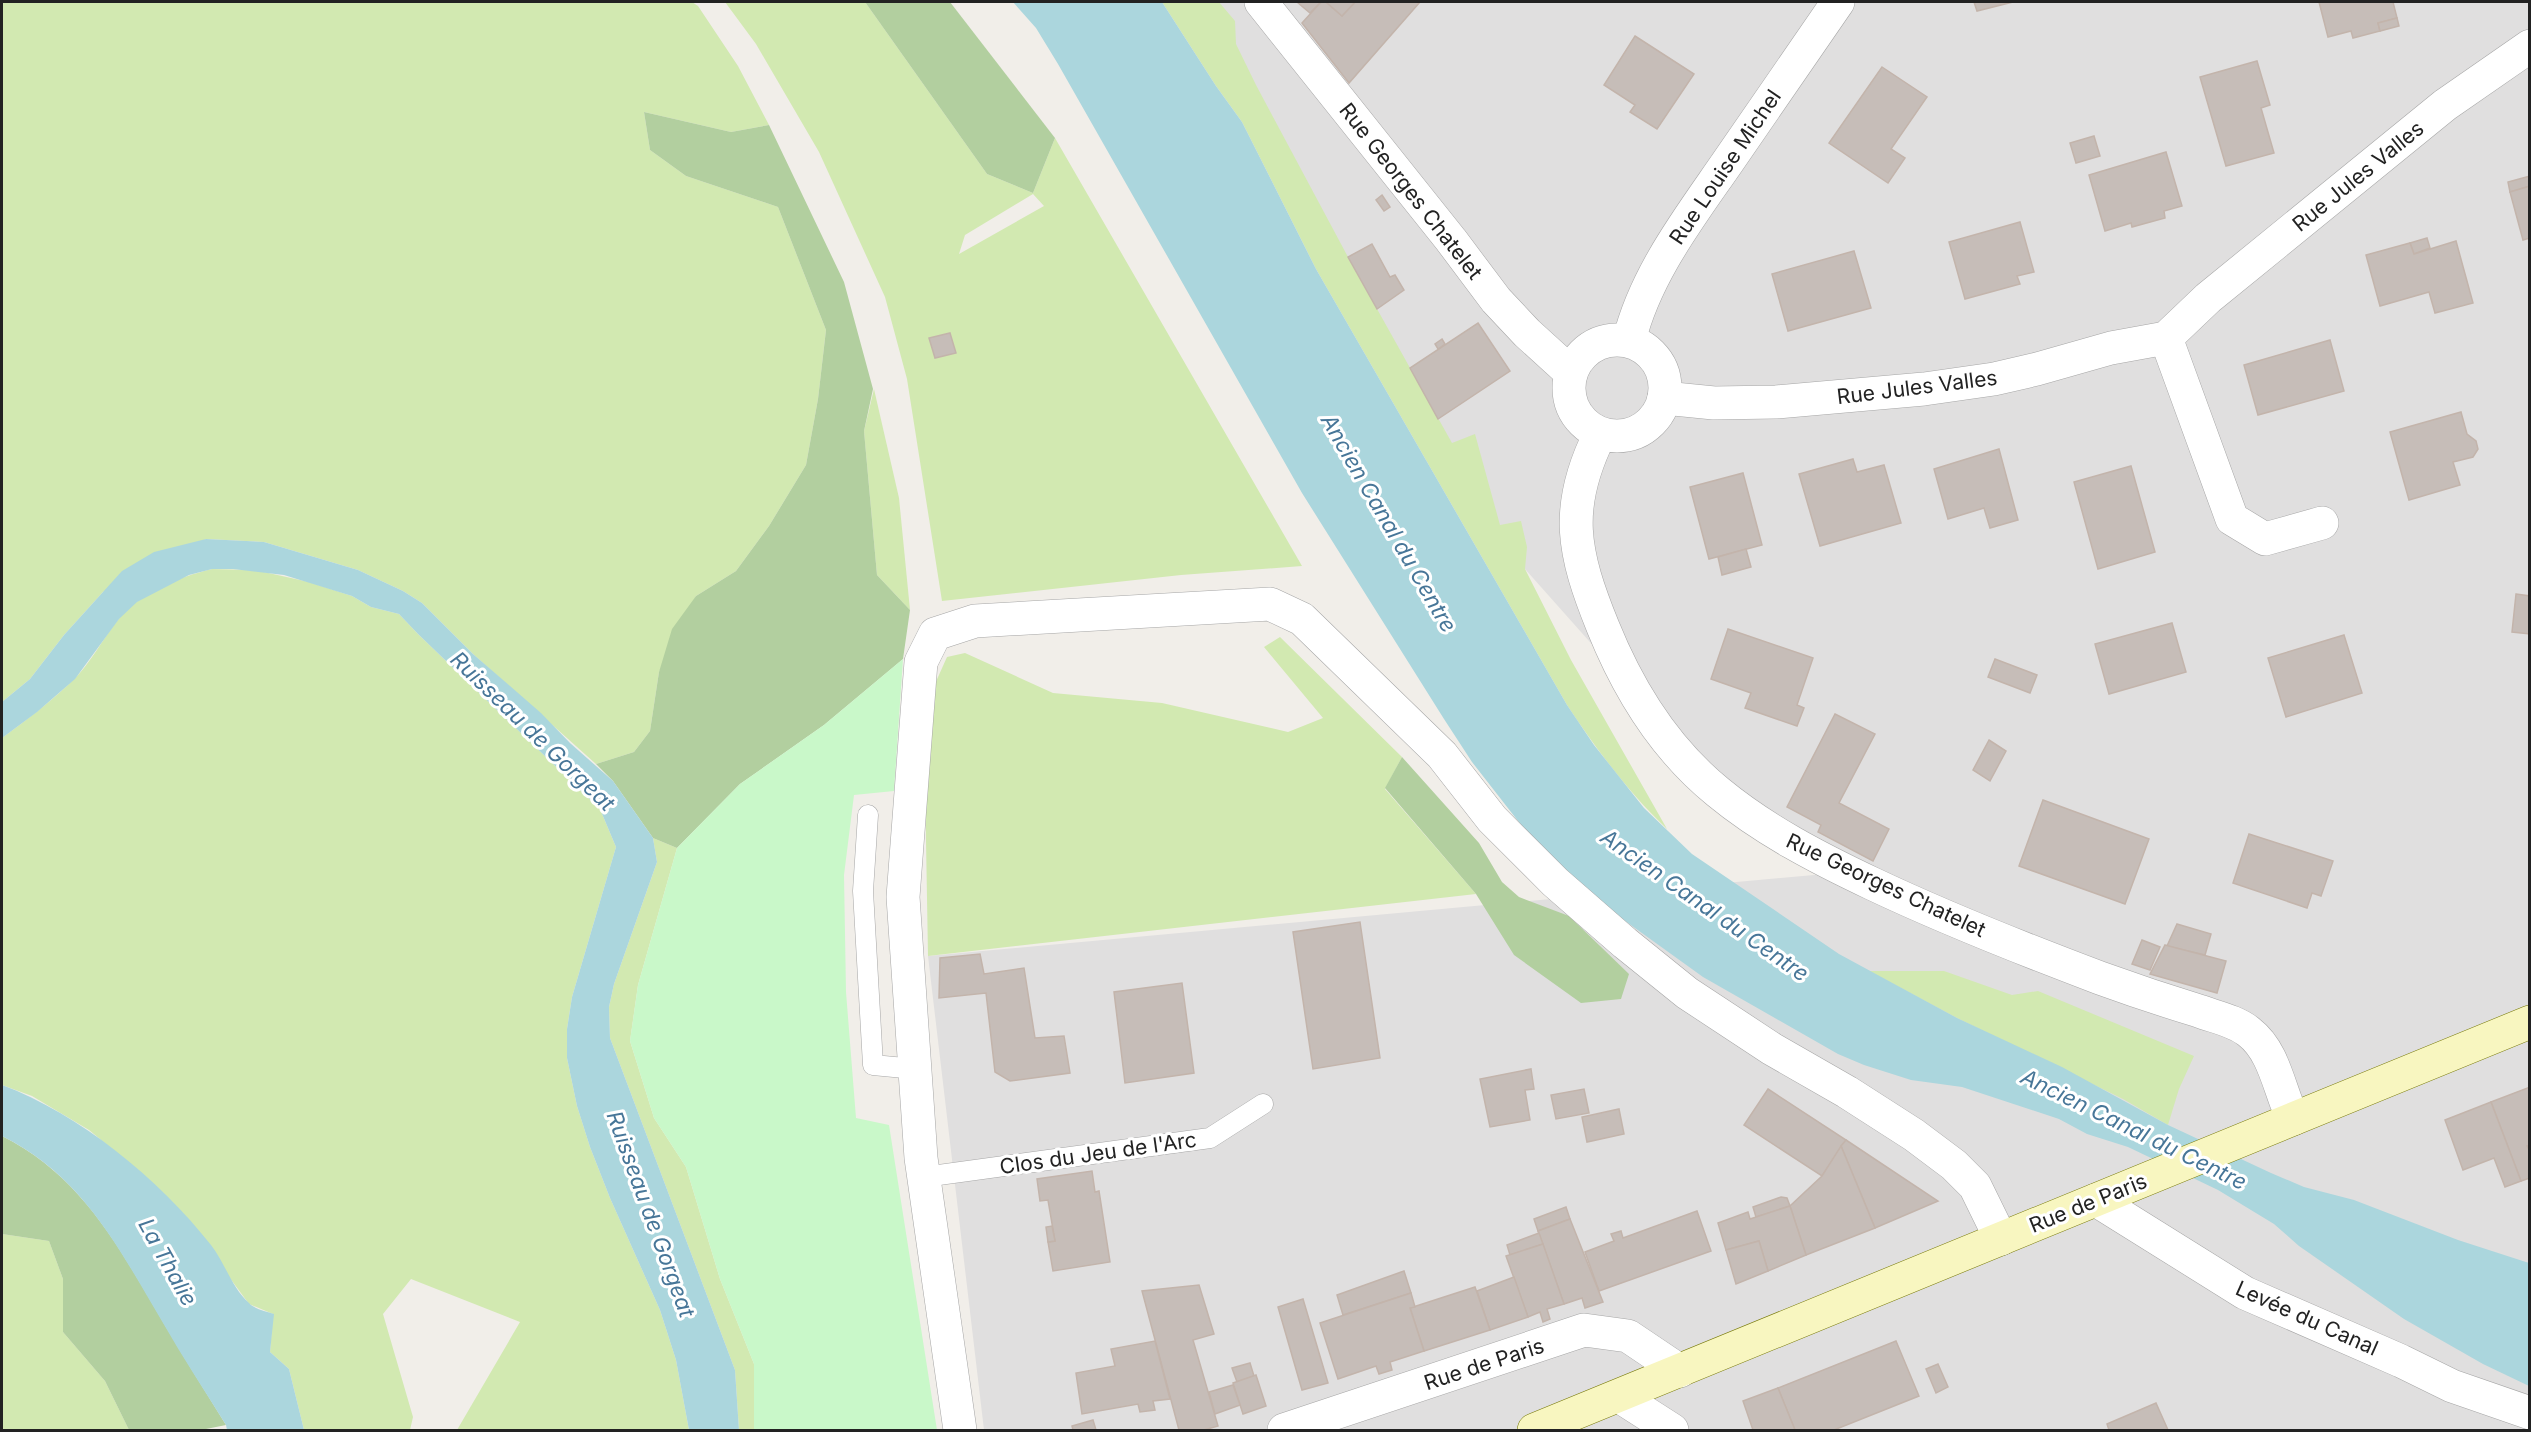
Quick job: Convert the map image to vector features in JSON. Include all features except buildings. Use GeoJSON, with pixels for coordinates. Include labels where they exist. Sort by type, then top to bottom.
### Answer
{"type":"FeatureCollection","features":[{"type":"Feature","properties":{"kind":"main road","name":"Rue de Paris"},"geometry":{"type":"LineString","coordinates":[[1534,1431],[2529,1022]]}},
{"type":"Feature","properties":{"kind":"street","name":"Rue Georges Chatelet"},"geometry":{"type":"LineString","coordinates":[[1261,2],[1451,240],[1496,300],[1527,333],[1571,373]]}},
{"type":"Feature","properties":{"kind":"street","name":"Rue Louise Michel"},"geometry":{"type":"LineString","coordinates":[[1629,341],[1634,319],[1651,282],[1678,234],[1838,2]]}},
{"type":"Feature","properties":{"kind":"street","name":"Rue Jules Valles"},"geometry":{"type":"LineString","coordinates":[[1664,398],[1714,403],[1776,402],[1924,389],[1994,379],[2111,348],[2166,338],[2208,298],[2445,105],[2529,46]]}},
{"type":"Feature","properties":{"kind":"street"},"geometry":{"type":"LineString","coordinates":[[2166,338],[2232,519],[2265,539],[2322,523]]}},
{"type":"Feature","properties":{"kind":"street"},"geometry":{"type":"LineString","coordinates":[[1629,341],[1642,347],[1654,357],[1661,369],[1665,384],[1664,398],[1657,414],[1647,425],[1632,434],[1617,436],[1600,434],[1577,416],[1570,402],[1568,388],[1571,373],[1577,360],[1588,349],[1600,342],[1629,341]]}},
{"type":"Feature","properties":{"kind":"street","name":"Rue Georges Chatelet"},"geometry":{"type":"LineString","coordinates":[[1600,434],[1586,463],[1576,506],[1579,560],[1590,597],[1614,655],[1631,688],[1653,722],[1716,790],[1798,847],[1919,906],[2103,979],[2248,1030],[2265,1047],[2286,1122]]}},
{"type":"Feature","properties":{"kind":"street"},"geometry":{"type":"LineString","coordinates":[[960,1431],[924,1177],[903,897],[921,662],[935,634],[975,621],[1270,604],[1302,619],[1442,755],[1492,819],[1555,882],[1625,943],[1696,999],[1772,1049],[1847,1092],[1914,1135],[1954,1165],[1975,1186],[2001,1239]]}},
{"type":"Feature","properties":{"kind":"street","name":"Levée du Canal"},"geometry":{"type":"LineString","coordinates":[[2096,1200],[2245,1293],[2391,1356],[2452,1386],[2529,1413]]}},
{"type":"Feature","properties":{"kind":"street","name":"Rue de Paris"},"geometry":{"type":"LineString","coordinates":[[1284,1431],[1584,1330],[1628,1336],[1680,1371]]}},
{"type":"Feature","properties":{"kind":"street"},"geometry":{"type":"LineString","coordinates":[[1619,1396],[1672,1431]]}},
{"type":"Feature","properties":{"kind":"lane"},"geometry":{"type":"LineString","coordinates":[[868,816],[862,891],[873,1065],[915,1069]]}},
{"type":"Feature","properties":{"kind":"lane","name":"Clos du Jeu de l'Arc"},"geometry":{"type":"LineString","coordinates":[[924,1177],[1210,1138],[1263,1104]]}},
{"type":"Feature","properties":{"kind":"shaded area"},"geometry":{"type":"Polygon","coordinates":[[[1167,2],[2529,2],[2529,1430],[984,1430],[928,956],[1847,872],[1717,785],[1525,569],[1167,2]]]}},
{"type":"Feature","properties":{"kind":"green space"},"geometry":{"type":"Polygon","coordinates":[[[2,2],[692,2],[698,6],[738,66],[769,125],[731,132],[644,112],[650,150],[686,176],[778,207],[826,330],[818,399],[806,465],[769,526],[736,571],[696,596],[659,672],[650,731],[634,752],[596,764],[473,654],[422,603],[403,591],[358,570],[264,542],[206,539],[103,592],[64,635],[30,679],[2,702],[2,2]]]}},
{"type":"Feature","properties":{"kind":"green space"},"geometry":{"type":"Polygon","coordinates":[[[725,2],[865,2],[987,174],[1033,193],[1055,138],[1302,566],[1181,575],[942,601],[907,379],[885,297],[819,152],[756,44],[725,2]],[[1033,194],[965,235],[959,254],[1044,206],[1033,194]]]}},
{"type":"Feature","properties":{"kind":"green space"},"geometry":{"type":"Polygon","coordinates":[[[865,2],[950,2],[1055,138],[1033,193],[987,174],[865,2]]]}},
{"type":"Feature","properties":{"kind":"green space"},"geometry":{"type":"Polygon","coordinates":[[[1162,2],[1219,2],[1235,21],[1236,44],[1256,85],[1348,257],[1452,443],[1475,434],[1500,525],[1521,521],[1527,547],[1525,569],[1571,660],[1667,829],[1614,770],[1567,705],[1316,269],[1242,122],[1162,2]]]}},
{"type":"Feature","properties":{"kind":"green space"},"geometry":{"type":"Polygon","coordinates":[[[644,112],[731,132],[769,125],[844,282],[873,389],[864,431],[877,575],[910,610],[903,659],[824,725],[740,784],[677,848],[653,838],[613,781],[596,764],[634,752],[650,731],[659,672],[672,629],[696,596],[736,571],[769,526],[806,465],[818,399],[826,330],[778,207],[686,176],[650,150],[644,112]]]}},
{"type":"Feature","properties":{"kind":"green space"},"geometry":{"type":"Polygon","coordinates":[[[874,389],[899,498],[910,610],[877,575],[864,431],[874,389]]]}},
{"type":"Feature","properties":{"kind":"green space"},"geometry":{"type":"Polygon","coordinates":[[[212,569],[255,570],[309,582],[352,596],[371,607],[399,614],[600,809],[616,847],[572,997],[567,1029],[567,1058],[577,1106],[590,1147],[660,1310],[676,1360],[689,1430],[457,1430],[520,1322],[411,1279],[383,1314],[413,1417],[410,1430],[304,1430],[289,1369],[270,1352],[273,1314],[249,1304],[182,1213],[140,1172],[89,1130],[32,1096],[2,1085],[2,738],[73,680],[85,667],[117,621],[136,602],[173,582],[212,569]]]}},
{"type":"Feature","properties":{"kind":"green space"},"geometry":{"type":"Polygon","coordinates":[[[1280,637],[1402,757],[1385,789],[1476,894],[928,956],[925,783],[934,686],[947,657],[965,653],[1053,693],[1162,703],[1288,732],[1323,718],[1264,647],[1280,637]]]}},
{"type":"Feature","properties":{"kind":"green space"},"geometry":{"type":"Polygon","coordinates":[[[903,659],[894,791],[854,795],[844,875],[846,992],[856,1118],[889,1125],[937,1430],[754,1430],[754,1364],[720,1279],[686,1167],[654,1118],[630,1041],[638,985],[677,848],[740,784],[824,725],[903,659]]]}},
{"type":"Feature","properties":{"kind":"green space"},"geometry":{"type":"Polygon","coordinates":[[[1402,757],[1479,843],[1502,882],[1519,897],[1569,916],[1629,974],[1621,999],[1581,1003],[1514,955],[1476,894],[1385,788],[1402,757]]]}},
{"type":"Feature","properties":{"kind":"green space"},"geometry":{"type":"Polygon","coordinates":[[[653,838],[677,848],[638,985],[630,1041],[654,1118],[686,1167],[720,1279],[754,1364],[754,1430],[739,1430],[735,1370],[610,1038],[609,1007],[614,984],[657,862],[653,838]]]}},
{"type":"Feature","properties":{"kind":"green space"},"geometry":{"type":"Polygon","coordinates":[[[1869,971],[1944,971],[2012,995],[2038,991],[2194,1056],[2179,1089],[2168,1125],[2123,1099],[1957,1018],[1869,971]]]}},
{"type":"Feature","properties":{"kind":"green space"},"geometry":{"type":"Polygon","coordinates":[[[2,1136],[31,1153],[56,1172],[98,1218],[133,1271],[226,1425],[201,1430],[129,1430],[105,1381],[63,1332],[63,1279],[49,1241],[2,1234],[2,1136]]]}},
{"type":"Feature","properties":{"kind":"green space"},"geometry":{"type":"Polygon","coordinates":[[[2,1234],[49,1241],[63,1279],[63,1332],[105,1381],[129,1430],[2,1430],[2,1234]]]}},
{"type":"Feature","properties":{"kind":"water","name":"Ancien Canal du Centre"},"geometry":{"type":"Polygon","coordinates":[[[1013,2],[1162,2],[1242,122],[1316,269],[1567,705],[1594,745],[1644,808],[1692,854],[1839,954],[1957,1018],[2062,1067],[2168,1125],[2304,1187],[2354,1200],[2458,1240],[2529,1263],[2529,1386],[2483,1364],[2404,1319],[2299,1246],[2274,1224],[2218,1190],[2128,1147],[2087,1134],[2059,1119],[1962,1087],[1911,1080],[1838,1054],[1703,977],[1603,905],[1529,835],[1472,762],[1302,493],[1058,64],[1036,28],[1013,2]]]}},
{"type":"Feature","properties":{"kind":"water","name":"Ruisseau de Gorgeat"},"geometry":{"type":"Polygon","coordinates":[[[206,539],[264,542],[358,570],[403,591],[422,603],[473,654],[541,713],[570,743],[613,781],[653,838],[657,862],[614,984],[609,1007],[610,1038],[735,1370],[739,1430],[689,1430],[676,1360],[660,1310],[610,1198],[577,1106],[567,1058],[567,1029],[572,997],[616,847],[600,809],[399,614],[371,607],[352,596],[284,575],[212,569],[189,575],[137,602],[119,619],[75,679],[2,738],[2,702],[30,679],[64,635],[122,571],[154,552],[206,539]]]}},
{"type":"Feature","properties":{"kind":"water","name":"La Thalie"},"geometry":{"type":"Polygon","coordinates":[[[2,1085],[31,1097],[89,1131],[143,1173],[190,1220],[211,1245],[243,1297],[254,1307],[274,1314],[270,1352],[289,1369],[304,1430],[227,1430],[131,1268],[96,1217],[77,1193],[55,1172],[30,1152],[2,1136],[2,1085]]]}}]}
